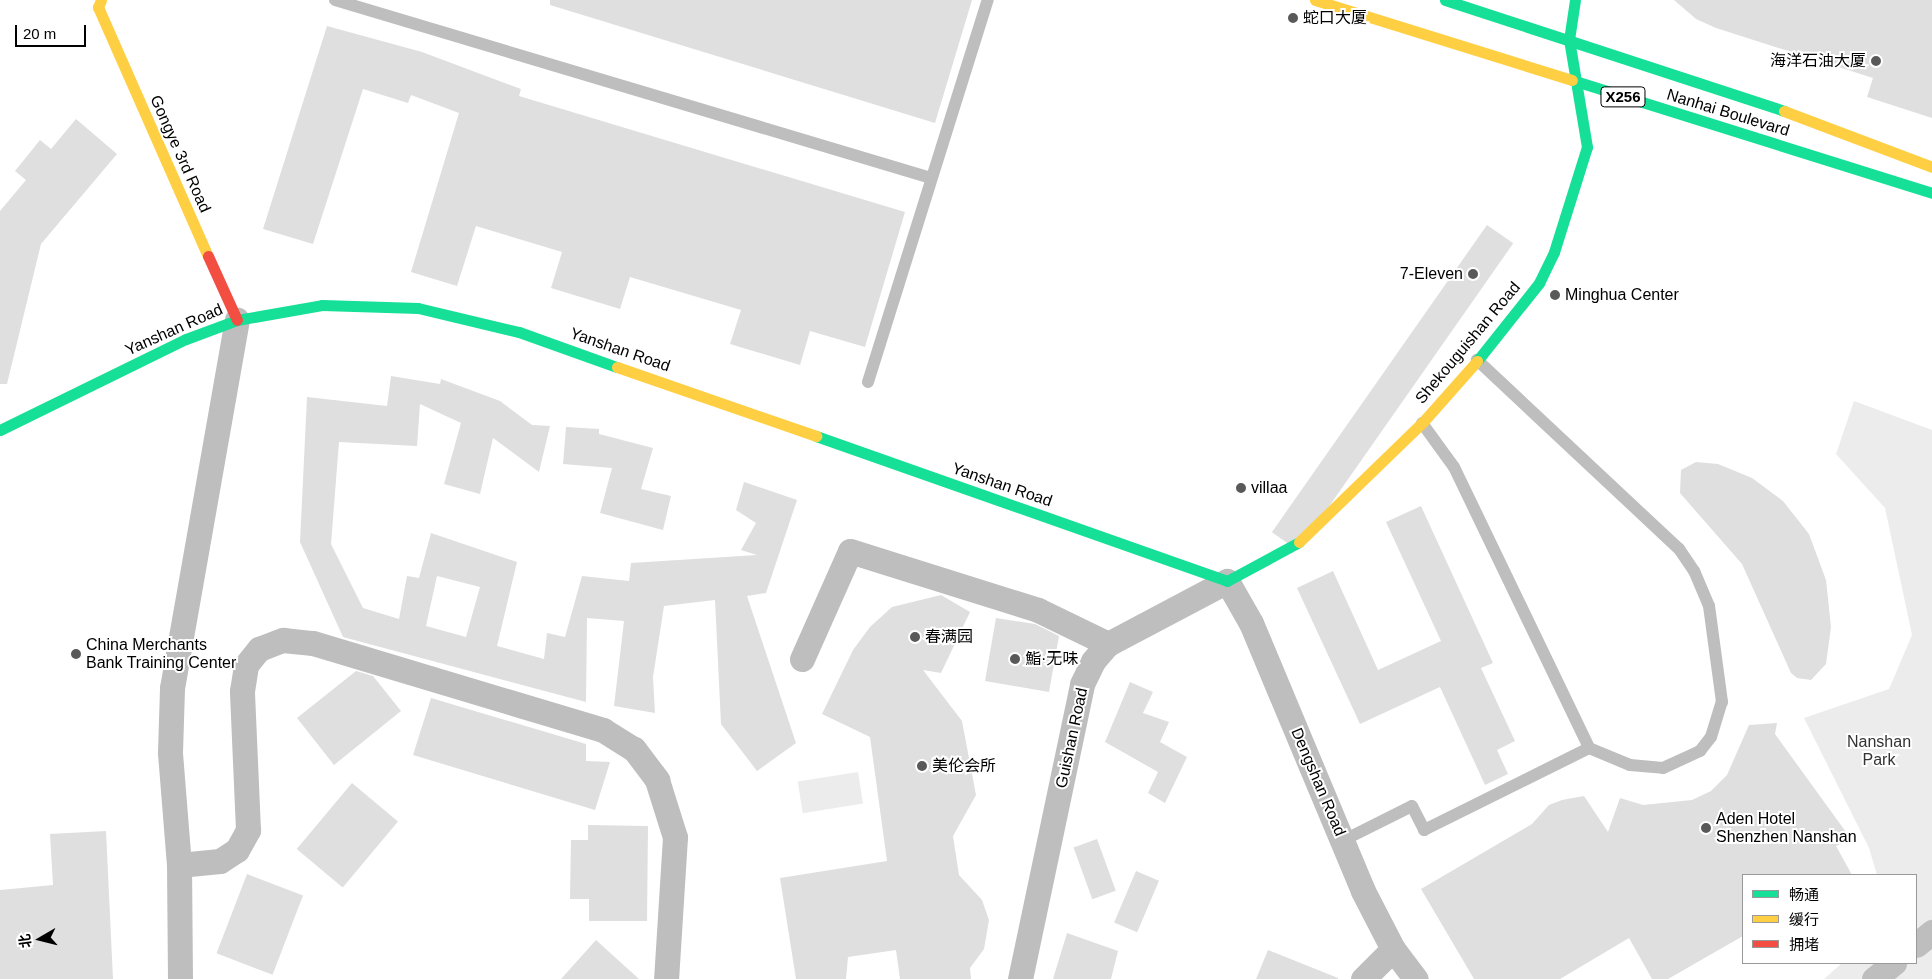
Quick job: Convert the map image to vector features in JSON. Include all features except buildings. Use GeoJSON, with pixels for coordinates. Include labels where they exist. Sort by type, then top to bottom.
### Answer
{"type":"FeatureCollection","features":[{"type":"Feature","properties":{"kind":"street","name":"Gongye 3rd Road"},"geometry":{"type":"LineString","coordinates":[[101,0],[98,7],[237,320]]}},
{"type":"Feature","properties":{"kind":"street","name":"Nanhai Boulevard"},"geometry":{"type":"LineString","coordinates":[[1315,0],[1932,193]]}},
{"type":"Feature","properties":{"kind":"street","name":"Nanhai Boulevard"},"geometry":{"type":"LineString","coordinates":[[1445,0],[1743,95],[1932,167]]}},
{"type":"Feature","properties":{"kind":"street"},"geometry":{"type":"LineString","coordinates":[[1569,40],[1575,0]]}},
{"type":"Feature","properties":{"kind":"street","name":"Shekouguishan Road"},"geometry":{"type":"LineString","coordinates":[[1227,581],[1301,541],[1422,423],[1523,308],[1554,252],[1587,147],[1578,83],[1569,40]]}},
{"type":"Feature","properties":{"kind":"street","name":"Yanshan Road"},"geometry":{"type":"LineString","coordinates":[[0,430],[193,336],[237,320],[278,310],[358,304],[464,316],[1227,581]]}},
{"type":"Feature","properties":{"kind":"street"},"geometry":{"type":"LineString","coordinates":[[180,979],[179,866],[172,805],[172,688],[237,320]]}},
{"type":"Feature","properties":{"kind":"street"},"geometry":{"type":"LineString","coordinates":[[802,659],[850,551],[1038,610],[1108,644]]}},
{"type":"Feature","properties":{"kind":"street","name":"Guishan Road"},"geometry":{"type":"LineString","coordinates":[[1020,979],[1037,911],[1082,684],[1108,644],[1227,581]]}},
{"type":"Feature","properties":{"kind":"street","name":"Dengshan Road"},"geometry":{"type":"LineString","coordinates":[[1227,581],[1251,623],[1342,841],[1393,949],[1416,979]]}},
{"type":"Feature","properties":{"kind":"street"},"geometry":{"type":"LineString","coordinates":[[179,866],[220,860],[236,850],[248,830],[242,691],[246,665],[259,649],[283,640],[313,643],[603,730],[634,749],[657,780],[674,837],[666,979]]}},
{"type":"Feature","properties":{"kind":"street"},"geometry":{"type":"LineString","coordinates":[[1917,944],[1932,932]]}},
{"type":"Feature","properties":{"kind":"street"},"geometry":{"type":"LineString","coordinates":[[1363,979],[1393,949]]}},
{"type":"Feature","properties":{"kind":"street"},"geometry":{"type":"LineString","coordinates":[[1874,979],[1893,964]]}},
{"type":"Feature","properties":{"kind":"lane"},"geometry":{"type":"LineString","coordinates":[[335,0],[930,178]]}},
{"type":"Feature","properties":{"kind":"lane"},"geometry":{"type":"LineString","coordinates":[[868,382],[930,178],[988,0]]}},
{"type":"Feature","properties":{"kind":"lane"},"geometry":{"type":"LineString","coordinates":[[1422,423],[1454,467],[1589,748],[1630,765],[1663,768],[1700,751],[1711,736],[1722,702],[1709,606],[1694,571],[1679,549],[1477,360]]}},
{"type":"Feature","properties":{"kind":"lane"},"geometry":{"type":"LineString","coordinates":[[1342,841],[1412,806],[1424,830],[1589,748]]}},
{"type":"Feature","properties":{"kind":"green space","name":"Nanshan Park"},"geometry":{"type":"Polygon","coordinates":[[[1854,401],[1932,430],[1932,979],[1824,979],[1841,964],[1917,964],[1917,874],[1877,874],[1869,848],[1804,718],[1889,689],[1912,635],[1885,508],[1836,454],[1854,401]]]}},
{"type":"Feature","properties":{"kind":"green space"},"geometry":{"type":"Polygon","coordinates":[[[858,772],[863,804],[803,813],[798,782],[858,772]]]}},
{"type":"Feature","properties":{"kind":"traffic: fast"},"geometry":{"type":"LineString","coordinates":[[1445,0],[1784,111]]}},
{"type":"Feature","properties":{"kind":"traffic: fast"},"geometry":{"type":"LineString","coordinates":[[1477,361],[1539,283],[1554,252],[1587,147],[1569,40],[1575,0]]}},
{"type":"Feature","properties":{"kind":"traffic: fast"},"geometry":{"type":"LineString","coordinates":[[1572,80],[1932,193]]}},
{"type":"Feature","properties":{"kind":"traffic: fast"},"geometry":{"type":"LineString","coordinates":[[0,430],[186,339],[237,320],[322,305],[418,308],[519,332],[617,367]]}},
{"type":"Feature","properties":{"kind":"traffic: fast"},"geometry":{"type":"LineString","coordinates":[[816,436],[1227,581],[1299,542]]}},
{"type":"Feature","properties":{"kind":"traffic: slow"},"geometry":{"type":"LineString","coordinates":[[101,0],[98,7],[208,256]]}},
{"type":"Feature","properties":{"kind":"traffic: slow"},"geometry":{"type":"LineString","coordinates":[[1315,0],[1572,80]]}},
{"type":"Feature","properties":{"kind":"traffic: slow"},"geometry":{"type":"LineString","coordinates":[[1784,111],[1932,167]]}},
{"type":"Feature","properties":{"kind":"traffic: slow"},"geometry":{"type":"LineString","coordinates":[[1299,542],[1422,423],[1477,361]]}},
{"type":"Feature","properties":{"kind":"traffic: slow"},"geometry":{"type":"LineString","coordinates":[[617,367],[816,436]]}},
{"type":"Feature","properties":{"kind":"traffic: jam"},"geometry":{"type":"LineString","coordinates":[[208,256],[237,320]]}},
{"type":"Feature","properties":{"kind":"place","name":"蛇口大厦"},"geometry":{"type":"Point","coordinates":[1293,18]}},
{"type":"Feature","properties":{"kind":"place","name":"海洋石油大厦"},"geometry":{"type":"Point","coordinates":[1876,61]}},
{"type":"Feature","properties":{"kind":"place","name":"7-Eleven"},"geometry":{"type":"Point","coordinates":[1473,274]}},
{"type":"Feature","properties":{"kind":"place","name":"Minghua Center"},"geometry":{"type":"Point","coordinates":[1555,295]}},
{"type":"Feature","properties":{"kind":"place","name":"villaa"},"geometry":{"type":"Point","coordinates":[1241,488]}},
{"type":"Feature","properties":{"kind":"place","name":"春满园"},"geometry":{"type":"Point","coordinates":[915,637]}},
{"type":"Feature","properties":{"kind":"place","name":"China Merchants Bank Training Center"},"geometry":{"type":"Point","coordinates":[76,654]}},
{"type":"Feature","properties":{"kind":"place","name":"鮨·无味"},"geometry":{"type":"Point","coordinates":[1015,659]}},
{"type":"Feature","properties":{"kind":"place","name":"美伦会所"},"geometry":{"type":"Point","coordinates":[922,766]}},
{"type":"Feature","properties":{"kind":"place","name":"Aden Hotel Shenzhen Nanshan"},"geometry":{"type":"Point","coordinates":[1706,828]}}]}
